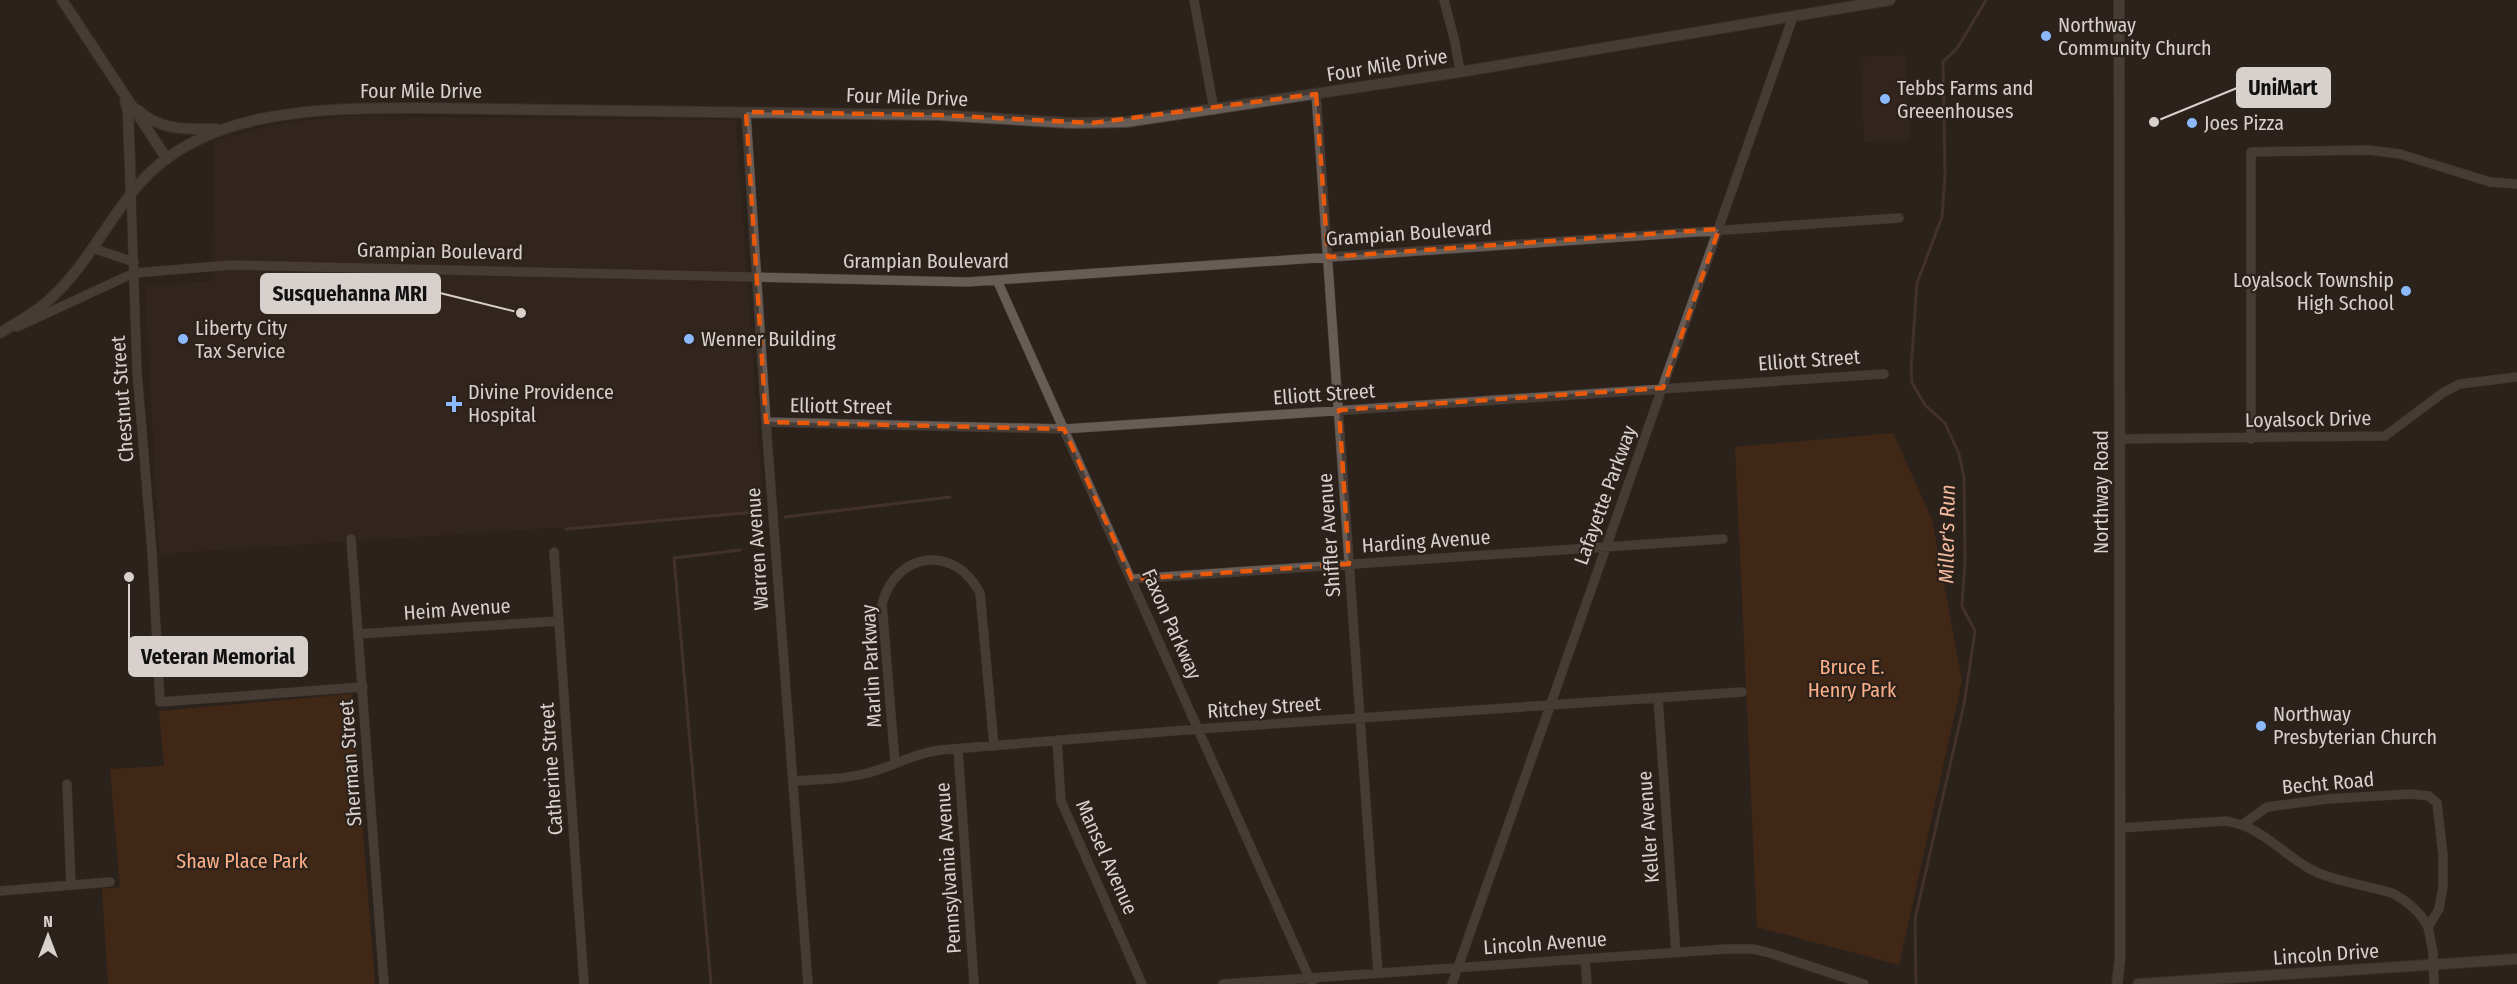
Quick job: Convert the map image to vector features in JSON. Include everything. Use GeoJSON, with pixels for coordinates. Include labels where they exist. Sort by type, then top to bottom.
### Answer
{"type":"FeatureCollection","features":[{"type":"Feature","properties":{"kind":"street"},"geometry":{"type":"LineString","coordinates":[[62,0],[167,159]]}},
{"type":"Feature","properties":{"kind":"street"},"geometry":{"type":"LineString","coordinates":[[1194,0],[1214,110]]}},
{"type":"Feature","properties":{"kind":"street"},"geometry":{"type":"LineString","coordinates":[[1444,0],[1460,72]]}},
{"type":"Feature","properties":{"kind":"street","name":"Four Mile Drive"},"geometry":{"type":"LineString","coordinates":[[0,334],[47,302],[80,266],[131,194],[167,159],[199,138],[225,129],[269,119],[346,109],[421,108],[938,115],[1092,123],[1126,122],[1460,72],[1890,0]]}},
{"type":"Feature","properties":{"kind":"street","name":"Northway Road"},"geometry":{"type":"LineString","coordinates":[[2117,984],[2120,959],[2119,0]]}},
{"type":"Feature","properties":{"kind":"street","name":"Lafayette Parkway"},"geometry":{"type":"LineString","coordinates":[[1452,984],[1793,17]]}},
{"type":"Feature","properties":{"kind":"street"},"geometry":{"type":"LineString","coordinates":[[124,94],[140,112],[159,124],[183,129],[225,129]]}},
{"type":"Feature","properties":{"kind":"street","name":"Chestnut Street"},"geometry":{"type":"LineString","coordinates":[[124,94],[128,112],[137,371],[152,552],[160,702],[363,687]]}},
{"type":"Feature","properties":{"kind":"street","name":"Shiffler Avenue"},"geometry":{"type":"LineString","coordinates":[[1316,94],[1378,973]]}},
{"type":"Feature","properties":{"kind":"street","name":"Warren Avenue"},"geometry":{"type":"LineString","coordinates":[[746,112],[807,984]]}},
{"type":"Feature","properties":{"kind":"street"},"geometry":{"type":"LineString","coordinates":[[2251,439],[2251,152],[2368,150],[2400,154],[2490,182],[2517,184]]}},
{"type":"Feature","properties":{"kind":"street","name":"Grampian Boulevard"},"geometry":{"type":"LineString","coordinates":[[0,334],[134,273],[263,265],[944,282],[1899,218]]}},
{"type":"Feature","properties":{"kind":"street"},"geometry":{"type":"LineString","coordinates":[[92,248],[134,262]]}},
{"type":"Feature","properties":{"kind":"street","name":"Faxon Parkway"},"geometry":{"type":"LineString","coordinates":[[997,280],[1310,981]]}},
{"type":"Feature","properties":{"kind":"street","name":"Elliott Street"},"geometry":{"type":"LineString","coordinates":[[766,422],[1064,429],[1884,374]]}},
{"type":"Feature","properties":{"kind":"street","name":"Loyalsock Drive"},"geometry":{"type":"LineString","coordinates":[[2119,439],[2385,436],[2444,392],[2460,384],[2517,377]]}},
{"type":"Feature","properties":{"kind":"street","name":"Sherman Street"},"geometry":{"type":"LineString","coordinates":[[351,539],[384,984]]}},
{"type":"Feature","properties":{"kind":"street","name":"Harding Avenue"},"geometry":{"type":"LineString","coordinates":[[1132,579],[1723,539]]}},
{"type":"Feature","properties":{"kind":"street","name":"Catherine Street"},"geometry":{"type":"LineString","coordinates":[[554,552],[584,984]]}},
{"type":"Feature","properties":{"kind":"street","name":"Marlin Parkway"},"geometry":{"type":"LineString","coordinates":[[895,763],[882,604],[885,592],[896,575],[913,564],[925,560],[941,561],[956,566],[966,573],[980,593],[994,746]]}},
{"type":"Feature","properties":{"kind":"street","name":"Heim Avenue"},"geometry":{"type":"LineString","coordinates":[[358,634],[559,621]]}},
{"type":"Feature","properties":{"kind":"street","name":"Ritchey Street"},"geometry":{"type":"LineString","coordinates":[[793,781],[854,776],[931,751],[1198,729],[1742,692]]}},
{"type":"Feature","properties":{"kind":"street","name":"Keller Avenue"},"geometry":{"type":"LineString","coordinates":[[1658,698],[1676,953]]}},
{"type":"Feature","properties":{"kind":"street","name":"Mansel Avenue"},"geometry":{"type":"LineString","coordinates":[[1057,740],[1061,801],[1142,984]]}},
{"type":"Feature","properties":{"kind":"street","name":"Pennsylvania Avenue"},"geometry":{"type":"LineString","coordinates":[[958,749],[974,984]]}},
{"type":"Feature","properties":{"kind":"street"},"geometry":{"type":"LineString","coordinates":[[67,784],[71,885]]}},
{"type":"Feature","properties":{"kind":"street","name":"Becht Road"},"geometry":{"type":"LineString","coordinates":[[2242,825],[2267,807],[2411,794],[2428,796],[2435,801],[2441,826],[2443,887],[2439,909],[2427,927]]}},
{"type":"Feature","properties":{"kind":"street"},"geometry":{"type":"LineString","coordinates":[[2120,828],[2227,821],[2262,834],[2311,870],[2392,893],[2403,899],[2420,915],[2427,927],[2434,984]]}},
{"type":"Feature","properties":{"kind":"street"},"geometry":{"type":"LineString","coordinates":[[0,891],[110,882]]}},
{"type":"Feature","properties":{"kind":"street","name":"Lincoln Avenue"},"geometry":{"type":"LineString","coordinates":[[1223,984],[1310,981],[1457,967],[1753,949],[1864,984]]}},
{"type":"Feature","properties":{"kind":"street"},"geometry":{"type":"LineString","coordinates":[[1585,959],[1587,984]]}},
{"type":"Feature","properties":{"kind":"street","name":"Lincoln Drive"},"geometry":{"type":"LineString","coordinates":[[2138,984],[2282,980],[2517,959]]}},
{"type":"Feature","properties":{"kind":"highlighted area"},"geometry":{"type":"Polygon","coordinates":[[[1316,94],[1328,257],[1719,229],[1663,388],[1339,410],[1349,564],[1132,579],[1064,429],[766,422],[746,112],[938,115],[1092,123],[1316,94]]]}},
{"type":"Feature","properties":{"kind":"shaded area","name":"Tebbs Farms and Greeenhouses"},"geometry":{"type":"Polygon","coordinates":[[[1906,55],[1910,140],[1864,142],[1860,57],[1906,55]]]}},
{"type":"Feature","properties":{"kind":"shaded area","name":"Divine Providence Hospital"},"geometry":{"type":"Polygon","coordinates":[[[347,116],[736,120],[764,514],[159,554],[145,286],[212,281],[214,140],[284,123],[347,116]]]}},
{"type":"Feature","properties":{"kind":"green space","name":"Bruce E. Henry Park"},"geometry":{"type":"Polygon","coordinates":[[[1893,433],[1932,519],[1962,681],[1899,965],[1757,927],[1735,447],[1893,433]]]}},
{"type":"Feature","properties":{"kind":"green space","name":"Shaw Place Park"},"geometry":{"type":"Polygon","coordinates":[[[352,694],[375,984],[108,984],[102,889],[120,887],[110,769],[164,766],[159,711],[352,694]]]}},
{"type":"Feature","properties":{"kind":"waterway","name":"Miller's Run"},"geometry":{"type":"LineString","coordinates":[[1916,984],[1915,919],[1964,704],[1975,631],[1962,606],[1965,560],[1964,478],[1959,454],[1945,423],[1925,405],[1912,383],[1917,283],[1942,217],[1945,174],[1943,62],[1958,47],[1986,0]]}},
{"type":"Feature","properties":{"kind":"waterway"},"geometry":{"type":"LineString","coordinates":[[785,517],[950,497]]}},
{"type":"Feature","properties":{"kind":"waterway"},"geometry":{"type":"LineString","coordinates":[[566,529],[755,512]]}},
{"type":"Feature","properties":{"kind":"waterway"},"geometry":{"type":"LineString","coordinates":[[711,984],[674,558],[740,550]]}},
{"type":"Feature","properties":{"kind":"place","name":"Northway Community Church"},"geometry":{"type":"Point","coordinates":[2046,36]}},
{"type":"Feature","properties":{"kind":"place","name":"Tebbs Farms and Greeenhouses"},"geometry":{"type":"Point","coordinates":[1885,99]}},
{"type":"Feature","properties":{"kind":"place","name":"UniMart"},"geometry":{"type":"Point","coordinates":[2154,122]}},
{"type":"Feature","properties":{"kind":"place","name":"Joes Pizza"},"geometry":{"type":"Point","coordinates":[2192,123]}},
{"type":"Feature","properties":{"kind":"place","name":"Loyalsock Township High School"},"geometry":{"type":"Point","coordinates":[2406,291]}},
{"type":"Feature","properties":{"kind":"place","name":"Susquehanna MRI"},"geometry":{"type":"Point","coordinates":[521,313]}},
{"type":"Feature","properties":{"kind":"place","name":"Liberty City Tax Service"},"geometry":{"type":"Point","coordinates":[183,339]}},
{"type":"Feature","properties":{"kind":"place","name":"Wenner Building"},"geometry":{"type":"Point","coordinates":[689,339]}},
{"type":"Feature","properties":{"kind":"place","name":"Divine Providence Hospital"},"geometry":{"type":"Point","coordinates":[454,404]}},
{"type":"Feature","properties":{"kind":"place","name":"Veteran Memorial"},"geometry":{"type":"Point","coordinates":[129,577]}},
{"type":"Feature","properties":{"kind":"place","name":"Northway Presbyterian Church"},"geometry":{"type":"Point","coordinates":[2261,726]}}]}
